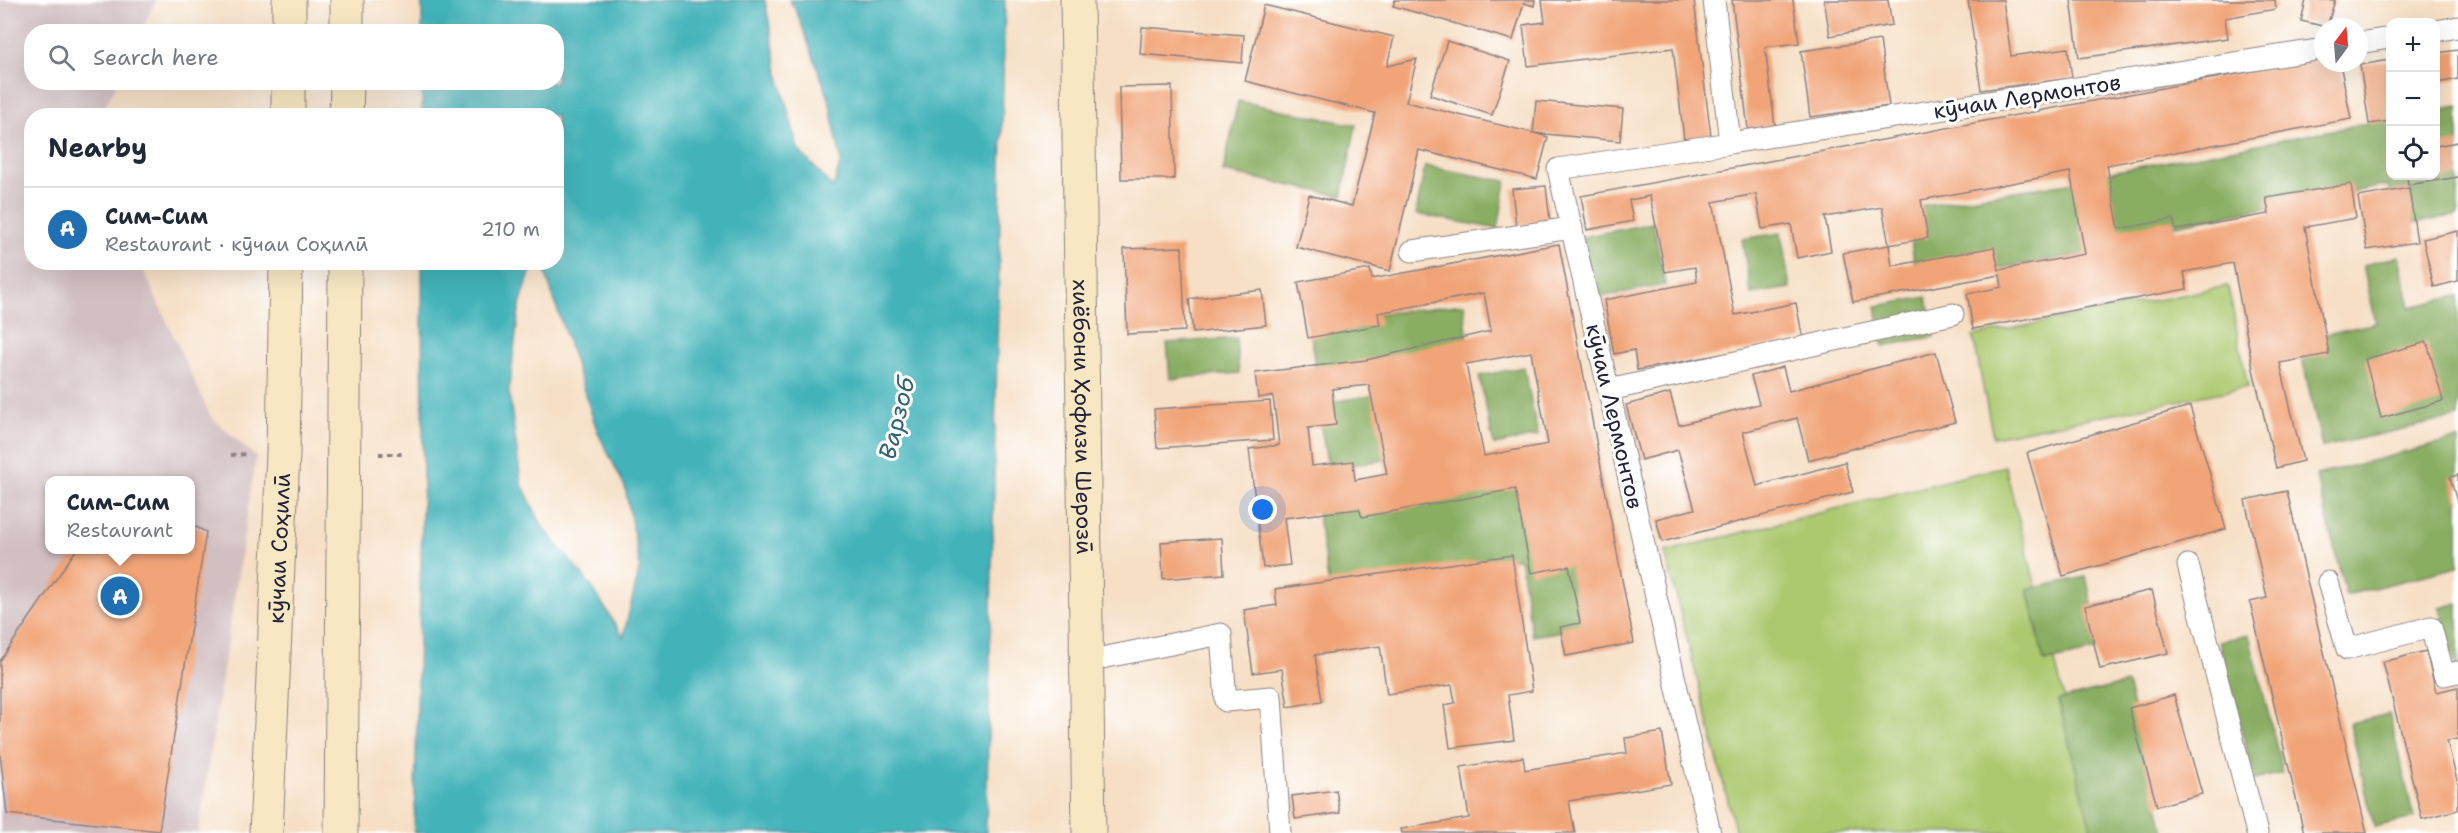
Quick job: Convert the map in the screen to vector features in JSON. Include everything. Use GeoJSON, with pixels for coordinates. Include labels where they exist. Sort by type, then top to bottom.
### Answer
{"type":"FeatureCollection","features":[{"type":"Feature","properties":{"kind":"street"},"geometry":{"type":"LineString","coordinates":[[289,0],[289,24]]}},
{"type":"Feature","properties":{"kind":"street"},"geometry":{"type":"LineString","coordinates":[[347,0],[347,24]]}},
{"type":"Feature","properties":{"kind":"street","name":"хиёбони Ҳофизи Шерозӣ"},"geometry":{"type":"LineString","coordinates":[[1077,0],[1089,833]]}},
{"type":"Feature","properties":{"kind":"street"},"geometry":{"type":"LineString","coordinates":[[288,90],[288,108]]}},
{"type":"Feature","properties":{"kind":"street"},"geometry":{"type":"LineString","coordinates":[[346,90],[346,108]]}},
{"type":"Feature","properties":{"kind":"street","name":"кӯчаи Соҳилӣ"},"geometry":{"type":"LineString","coordinates":[[266,833],[283,454],[286,270]]}},
{"type":"Feature","properties":{"kind":"street"},"geometry":{"type":"LineString","coordinates":[[341,833],[345,270]]}},
{"type":"Feature","properties":{"kind":"lane"},"geometry":{"type":"LineString","coordinates":[[1714,0],[1730,143]]}},
{"type":"Feature","properties":{"kind":"lane"},"geometry":{"type":"LineString","coordinates":[[2440,30],[2458,27]]}},
{"type":"Feature","properties":{"kind":"lane"},"geometry":{"type":"LineString","coordinates":[[2368,42],[2386,39]]}},
{"type":"Feature","properties":{"kind":"lane","name":"кӯчаи Лермонтов"},"geometry":{"type":"LineString","coordinates":[[1710,833],[1558,169],[2314,50]]}},
{"type":"Feature","properties":{"kind":"lane"},"geometry":{"type":"LineString","coordinates":[[1412,251],[1572,228]]}},
{"type":"Feature","properties":{"kind":"lane"},"geometry":{"type":"LineString","coordinates":[[1609,390],[1953,314]]}},
{"type":"Feature","properties":{"kind":"lane"},"geometry":{"type":"LineString","coordinates":[[2188,565],[2257,833]]}},
{"type":"Feature","properties":{"kind":"lane"},"geometry":{"type":"LineString","coordinates":[[2328,582],[2347,650],[2431,627],[2444,675],[2458,672]]}},
{"type":"Feature","properties":{"kind":"lane"},"geometry":{"type":"LineString","coordinates":[[1087,661],[1221,634],[1226,701],[1271,698],[1280,833]]}},
{"type":"Feature","properties":{"kind":"shaded area"},"geometry":{"type":"Polygon","coordinates":[[[0,0],[156,0],[144,24],[24,24],[24,90],[114,90],[104,108],[24,108],[24,270],[143,270],[211,417],[256,457],[198,833],[0,833],[0,0]]]}},
{"type":"Feature","properties":{"kind":"green space"},"geometry":{"type":"Polygon","coordinates":[[[1238,101],[1356,125],[1342,196],[1223,172],[1238,101]]]}},
{"type":"Feature","properties":{"kind":"green space"},"geometry":{"type":"Polygon","coordinates":[[[2458,107],[2458,215],[2397,226],[2389,185],[2111,237],[2100,174],[2386,120],[2386,180],[2440,180],[2440,110],[2458,107]]]}},
{"type":"Feature","properties":{"kind":"green space"},"geometry":{"type":"Polygon","coordinates":[[[1425,166],[1506,181],[1498,229],[1416,214],[1425,166]]]}},
{"type":"Feature","properties":{"kind":"green space"},"geometry":{"type":"Polygon","coordinates":[[[2081,181],[2093,253],[1917,281],[1906,208],[2081,181]]]}},
{"type":"Feature","properties":{"kind":"green space"},"geometry":{"type":"Polygon","coordinates":[[[1653,223],[1665,285],[1595,298],[1582,237],[1653,223]]]}},
{"type":"Feature","properties":{"kind":"green space"},"geometry":{"type":"Polygon","coordinates":[[[1781,233],[1790,288],[1751,294],[1742,239],[1781,233]]]}},
{"type":"Feature","properties":{"kind":"green space"},"geometry":{"type":"Polygon","coordinates":[[[2399,256],[2410,307],[2458,296],[2458,417],[2322,447],[2298,340],[2376,323],[2363,265],[2399,256]]]}},
{"type":"Feature","properties":{"kind":"green space"},"geometry":{"type":"Polygon","coordinates":[[[2228,286],[2248,387],[1993,437],[1973,336],[2228,286]]]}},
{"type":"Feature","properties":{"kind":"green space"},"geometry":{"type":"Polygon","coordinates":[[[1927,297],[1934,337],[1883,346],[1876,306],[1927,297]]]}},
{"type":"Feature","properties":{"kind":"green space"},"geometry":{"type":"Polygon","coordinates":[[[1464,304],[1469,352],[1315,369],[1310,322],[1464,304]]]}},
{"type":"Feature","properties":{"kind":"green space"},"geometry":{"type":"Polygon","coordinates":[[[1236,338],[1239,373],[1170,379],[1167,343],[1236,338]]]}},
{"type":"Feature","properties":{"kind":"green space"},"geometry":{"type":"Polygon","coordinates":[[[1524,367],[1538,436],[1494,445],[1479,376],[1524,367]]]}},
{"type":"Feature","properties":{"kind":"green space"},"geometry":{"type":"Polygon","coordinates":[[[1381,394],[1391,459],[1328,469],[1317,404],[1381,394]]]}},
{"type":"Feature","properties":{"kind":"green space"},"geometry":{"type":"Polygon","coordinates":[[[2458,439],[2458,567],[2346,595],[2316,475],[2458,439]]]}},
{"type":"Feature","properties":{"kind":"green space"},"geometry":{"type":"Polygon","coordinates":[[[2005,466],[2099,833],[1736,833],[1665,552],[2005,466]]]}},
{"type":"Feature","properties":{"kind":"green space"},"geometry":{"type":"Polygon","coordinates":[[[1524,471],[1580,555],[1591,627],[1532,636],[1520,558],[1329,587],[1316,503],[1524,471]]]}},
{"type":"Feature","properties":{"kind":"green space"},"geometry":{"type":"Polygon","coordinates":[[[2086,577],[2102,649],[2044,662],[2028,589],[2086,577]]]}},
{"type":"Feature","properties":{"kind":"green space"},"geometry":{"type":"Polygon","coordinates":[[[2458,603],[2458,678],[2440,608],[2458,603]]]}},
{"type":"Feature","properties":{"kind":"green space"},"geometry":{"type":"Polygon","coordinates":[[[2249,635],[2283,773],[2254,780],[2219,641],[2249,635]]]}},
{"type":"Feature","properties":{"kind":"green space"},"geometry":{"type":"Polygon","coordinates":[[[2127,683],[2165,833],[2092,833],[2058,700],[2127,683]]]}},
{"type":"Feature","properties":{"kind":"green space"},"geometry":{"type":"Polygon","coordinates":[[[2389,714],[2414,818],[2374,827],[2350,723],[2389,714]]]}},
{"type":"Feature","properties":{"kind":"water","name":"Варзоб"},"geometry":{"type":"Polygon","coordinates":[[[422,0],[765,0],[778,72],[798,149],[833,188],[841,161],[829,99],[796,10],[789,0],[1005,0],[986,833],[414,833],[423,478],[422,270],[531,270],[519,309],[509,391],[521,482],[542,526],[592,587],[623,637],[640,567],[625,487],[598,433],[544,270],[564,270],[564,108],[422,108],[422,90],[564,90],[564,24],[422,24],[422,0]]]}},
{"type":"Feature","properties":{"kind":"building"},"geometry":{"type":"Polygon","coordinates":[[[1395,0],[1535,0],[1534,6],[1524,3],[1513,40],[1393,6],[1395,0]]]}},
{"type":"Feature","properties":{"kind":"building"},"geometry":{"type":"Polygon","coordinates":[[[1542,0],[1694,0],[1711,136],[1684,139],[1673,48],[1528,66],[1523,25],[1545,22],[1542,0]]]}},
{"type":"Feature","properties":{"kind":"building"},"geometry":{"type":"Polygon","coordinates":[[[1732,0],[1793,0],[1799,43],[1765,47],[1775,126],[1748,129],[1732,0]]]}},
{"type":"Feature","properties":{"kind":"building"},"geometry":{"type":"Polygon","coordinates":[[[1824,0],[1888,0],[1892,25],[1830,36],[1824,0]]]}},
{"type":"Feature","properties":{"kind":"building"},"geometry":{"type":"Polygon","coordinates":[[[1968,0],[2003,0],[2011,56],[2068,48],[2072,78],[1981,90],[1968,0]]]}},
{"type":"Feature","properties":{"kind":"building"},"geometry":{"type":"Polygon","coordinates":[[[2071,0],[2275,0],[2276,9],[2225,18],[2228,38],[2079,58],[2071,0]]]}},
{"type":"Feature","properties":{"kind":"building"},"geometry":{"type":"Polygon","coordinates":[[[2306,0],[2335,0],[2330,18],[2314,18],[2314,24],[2301,21],[2306,0]]]}},
{"type":"Feature","properties":{"kind":"building"},"geometry":{"type":"Polygon","coordinates":[[[1264,5],[1394,37],[1387,66],[1417,59],[1406,102],[1533,133],[1536,101],[1623,109],[1620,141],[1534,133],[1548,137],[1537,179],[1419,150],[1390,271],[1296,247],[1309,195],[1352,206],[1375,113],[1245,81],[1264,5]]]}},
{"type":"Feature","properties":{"kind":"building"},"geometry":{"type":"Polygon","coordinates":[[[1142,27],[1244,35],[1242,63],[1140,54],[1142,27]]]}},
{"type":"Feature","properties":{"kind":"building"},"geometry":{"type":"Polygon","coordinates":[[[1880,40],[1889,106],[1810,117],[1801,51],[1880,40]]]}},
{"type":"Feature","properties":{"kind":"building"},"geometry":{"type":"Polygon","coordinates":[[[1447,41],[1510,61],[1492,115],[1430,95],[1447,41]]]}},
{"type":"Feature","properties":{"kind":"building"},"geometry":{"type":"Polygon","coordinates":[[[2458,50],[2458,79],[2440,82],[2440,52],[2458,50]]]}},
{"type":"Feature","properties":{"kind":"building"},"geometry":{"type":"Polygon","coordinates":[[[2314,60],[2314,72],[2342,72],[2351,119],[2107,165],[2119,229],[2173,219],[2176,230],[2269,214],[2266,198],[2351,184],[2356,218],[2305,227],[2329,354],[2280,363],[2303,461],[2276,468],[2253,369],[2233,263],[2184,272],[2187,289],[1973,329],[1967,294],[2002,287],[2000,275],[1853,302],[1843,253],[1889,245],[1882,207],[1825,217],[1831,251],[1797,258],[1791,224],[1762,229],[1756,194],[1713,202],[1735,315],[1796,303],[1803,339],[1637,370],[1634,350],[1614,354],[1604,300],[1697,282],[1695,267],[1665,272],[1650,196],[1629,200],[1633,221],[1587,230],[1581,196],[2314,60]],[[2070,172],[1921,200],[1928,238],[1889,245],[1892,266],[1994,247],[1999,270],[2085,254],[2070,172]]]}},
{"type":"Feature","properties":{"kind":"building"},"geometry":{"type":"Polygon","coordinates":[[[2386,61],[2386,122],[2369,124],[2361,72],[2368,72],[2368,64],[2386,61]]]}},
{"type":"Feature","properties":{"kind":"building"},"geometry":{"type":"Polygon","coordinates":[[[1172,86],[1174,179],[1121,179],[1119,87],[1172,86]]]}},
{"type":"Feature","properties":{"kind":"building"},"geometry":{"type":"Polygon","coordinates":[[[2458,142],[2458,177],[2440,180],[2440,145],[2458,142]]]}},
{"type":"Feature","properties":{"kind":"building"},"geometry":{"type":"Polygon","coordinates":[[[2407,180],[2439,180],[2408,185],[2407,180]]]}},
{"type":"Feature","properties":{"kind":"building"},"geometry":{"type":"Polygon","coordinates":[[[1546,186],[1550,221],[1516,226],[1512,189],[1546,186]]]}},
{"type":"Feature","properties":{"kind":"building"},"geometry":{"type":"Polygon","coordinates":[[[2409,188],[2417,242],[2367,250],[2358,197],[2409,188]]]}},
{"type":"Feature","properties":{"kind":"building"},"geometry":{"type":"Polygon","coordinates":[[[2458,231],[2458,281],[2434,287],[2423,239],[2458,231]]]}},
{"type":"Feature","properties":{"kind":"building"},"geometry":{"type":"Polygon","coordinates":[[[1559,244],[1634,643],[1566,656],[1560,627],[1580,623],[1569,566],[1531,573],[1515,489],[1362,517],[1359,509],[1284,518],[1290,565],[1263,568],[1249,449],[1279,445],[1273,396],[1258,398],[1255,373],[1366,360],[1491,331],[1484,293],[1378,313],[1380,325],[1308,338],[1298,282],[1370,269],[1372,279],[1559,244]],[[1531,352],[1466,364],[1484,456],[1548,444],[1531,352]],[[1369,385],[1332,389],[1336,425],[1308,428],[1312,466],[1353,461],[1355,480],[1387,474],[1369,385]]]}},
{"type":"Feature","properties":{"kind":"building"},"geometry":{"type":"Polygon","coordinates":[[[1182,247],[1185,331],[1127,334],[1124,249],[1182,247]]]}},
{"type":"Feature","properties":{"kind":"building"},"geometry":{"type":"Polygon","coordinates":[[[1262,290],[1266,325],[1193,333],[1189,299],[1262,290]]]}},
{"type":"Feature","properties":{"kind":"building"},"geometry":{"type":"Polygon","coordinates":[[[2427,342],[2443,401],[2381,418],[2365,359],[2427,342]]]}},
{"type":"Feature","properties":{"kind":"building"},"geometry":{"type":"Polygon","coordinates":[[[1936,352],[1955,422],[1808,460],[1797,418],[1743,432],[1757,486],[1845,462],[1853,492],[1662,542],[1656,519],[1695,509],[1678,450],[1641,460],[1626,405],[1670,393],[1679,425],[1759,404],[1751,376],[1783,367],[1789,391],[1936,352]]]}},
{"type":"Feature","properties":{"kind":"building"},"geometry":{"type":"Polygon","coordinates":[[[1270,401],[1273,440],[1157,448],[1154,409],[1270,401]]]}},
{"type":"Feature","properties":{"kind":"building"},"geometry":{"type":"Polygon","coordinates":[[[2190,406],[2226,529],[2063,576],[2027,453],[2190,406]]]}},
{"type":"Feature","properties":{"kind":"building"},"geometry":{"type":"Polygon","coordinates":[[[2458,475],[2458,502],[2457,502],[2450,477],[2458,475]]]}},
{"type":"Feature","properties":{"kind":"building"},"geometry":{"type":"Polygon","coordinates":[[[2287,491],[2367,833],[2304,833],[2250,602],[2267,598],[2245,500],[2287,491]]]}},
{"type":"Feature","properties":{"kind":"building"},"geometry":{"type":"Polygon","coordinates":[[[195,526],[206,532],[159,831],[7,814],[0,754],[0,661],[73,554],[195,554],[195,526]]]}},
{"type":"Feature","properties":{"kind":"building"},"geometry":{"type":"Polygon","coordinates":[[[1222,538],[1224,574],[1163,579],[1161,542],[1222,538]]]}},
{"type":"Feature","properties":{"kind":"building"},"geometry":{"type":"Polygon","coordinates":[[[1512,555],[1532,691],[1508,695],[1514,740],[1450,748],[1444,705],[1455,703],[1452,685],[1387,694],[1380,646],[1315,655],[1322,701],[1288,707],[1282,669],[1253,673],[1244,610],[1277,605],[1275,589],[1512,555]]]}},
{"type":"Feature","properties":{"kind":"building"},"geometry":{"type":"Polygon","coordinates":[[[2152,590],[2168,653],[2100,669],[2085,606],[2152,590]]]}},
{"type":"Feature","properties":{"kind":"building"},"geometry":{"type":"Polygon","coordinates":[[[2426,651],[2436,692],[2458,687],[2458,739],[2447,741],[2458,784],[2458,810],[2422,819],[2383,662],[2426,651]]]}},
{"type":"Feature","properties":{"kind":"building"},"geometry":{"type":"Polygon","coordinates":[[[2174,695],[2202,794],[2157,806],[2129,708],[2174,695]]]}},
{"type":"Feature","properties":{"kind":"building"},"geometry":{"type":"Polygon","coordinates":[[[1662,732],[1671,784],[1569,801],[1575,833],[1402,833],[1401,829],[1469,818],[1461,767],[1523,757],[1525,770],[1627,753],[1625,738],[1662,732]]]}},
{"type":"Feature","properties":{"kind":"building"},"geometry":{"type":"Polygon","coordinates":[[[1336,790],[1340,813],[1295,819],[1292,796],[1336,790]]]}},
{"type":"Feature","properties":{"kind":"place","name":"Сим-Сим"},"geometry":{"type":"Point","coordinates":[120,596]}}]}
